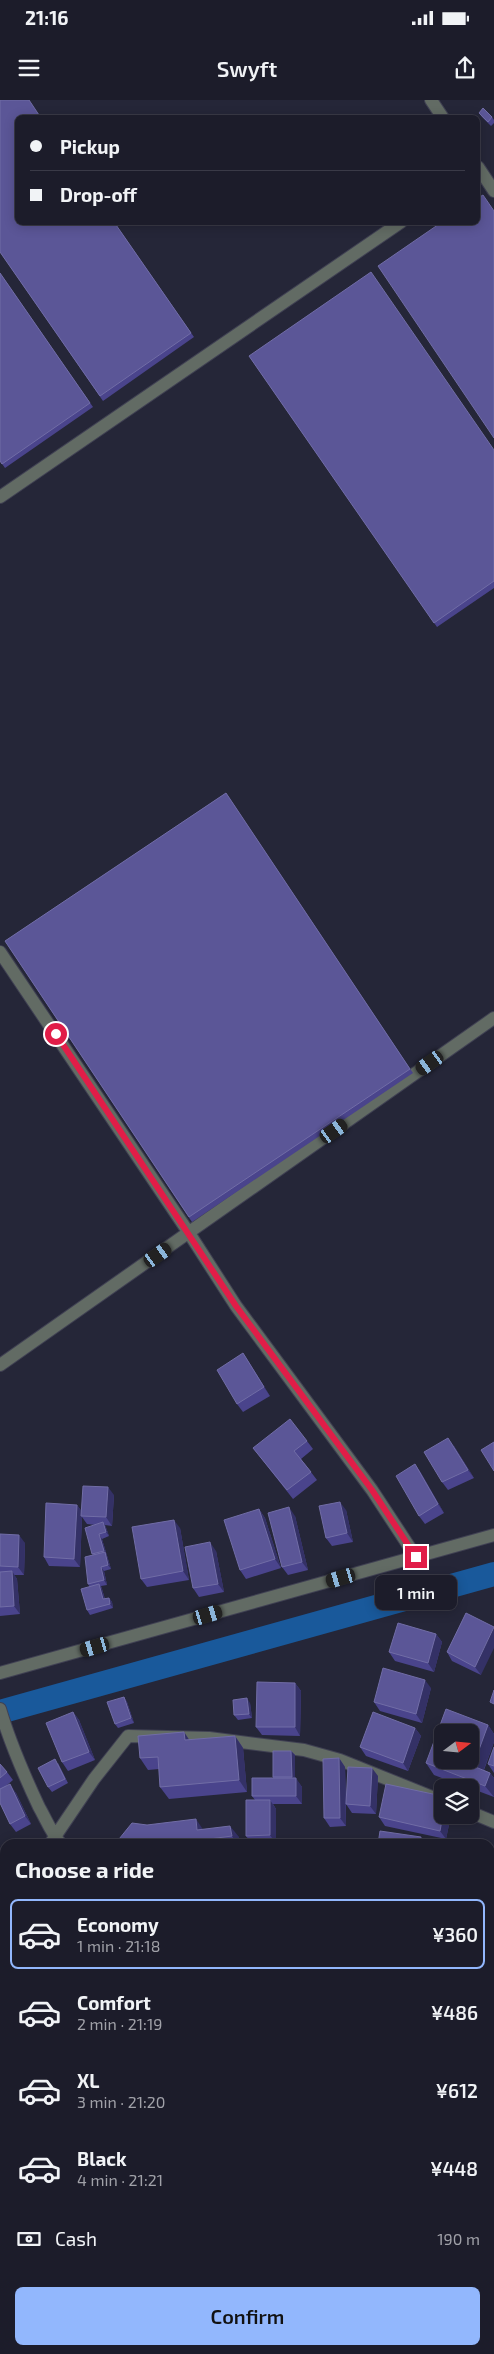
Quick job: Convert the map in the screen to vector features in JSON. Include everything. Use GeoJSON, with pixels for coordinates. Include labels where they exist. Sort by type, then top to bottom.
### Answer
{"type":"FeatureCollection","features":[{"type":"Feature","properties":{"kind":"street"},"geometry":{"type":"LineString","coordinates":[[431,100],[441,115]]}},
{"type":"Feature","properties":{"kind":"street"},"geometry":{"type":"LineString","coordinates":[[480,172],[494,191]]}},
{"type":"Feature","properties":{"kind":"street"},"geometry":{"type":"LineString","coordinates":[[0,497],[397,225]]}},
{"type":"Feature","properties":{"kind":"street"},"geometry":{"type":"LineString","coordinates":[[0,952],[236,1306],[372,1490],[416,1557]]}},
{"type":"Feature","properties":{"kind":"street"},"geometry":{"type":"LineString","coordinates":[[0,1365],[494,1018]]}},
{"type":"Feature","properties":{"kind":"street"},"geometry":{"type":"LineString","coordinates":[[0,1674],[494,1535]]}},
{"type":"Feature","properties":{"kind":"street"},"geometry":{"type":"LineString","coordinates":[[0,1709],[5,1735],[54,1839]]}},
{"type":"Feature","properties":{"kind":"street"},"geometry":{"type":"LineString","coordinates":[[56,1839],[94,1779],[128,1736],[210,1738],[304,1750],[340,1760],[434,1798]]}},
{"type":"Feature","properties":{"kind":"street"},"geometry":{"type":"LineString","coordinates":[[479,1816],[494,1822]]}},
{"type":"Feature","properties":{"kind":"building"},"geometry":{"type":"Polygon","coordinates":[[[0,100],[29,100],[39,115],[15,115],[15,225],[116,225],[191,333],[100,396],[0,252],[0,100]]]}},
{"type":"Feature","properties":{"kind":"building"},"geometry":{"type":"Polygon","coordinates":[[[483,108],[492,117],[488,122],[479,113],[483,108]]]}},
{"type":"Feature","properties":{"kind":"building"},"geometry":{"type":"Polygon","coordinates":[[[483,195],[494,211],[494,438],[378,266],[438,225],[480,225],[480,197],[483,195]]]}},
{"type":"Feature","properties":{"kind":"building"},"geometry":{"type":"Polygon","coordinates":[[[371,272],[494,450],[494,581],[434,623],[249,356],[371,272]]]}},
{"type":"Feature","properties":{"kind":"building"},"geometry":{"type":"Polygon","coordinates":[[[0,273],[90,403],[2,464],[0,461],[0,273]]]}},
{"type":"Feature","properties":{"kind":"building"},"geometry":{"type":"Polygon","coordinates":[[[226,793],[410,1069],[189,1217],[5,941],[226,793]]]}},
{"type":"Feature","properties":{"kind":"building"},"geometry":{"type":"Polygon","coordinates":[[[243,1353],[264,1387],[237,1404],[217,1370],[243,1353]]]}},
{"type":"Feature","properties":{"kind":"building"},"geometry":{"type":"Polygon","coordinates":[[[290,1419],[307,1441],[294,1451],[311,1472],[287,1490],[253,1448],[290,1419]]]}},
{"type":"Feature","properties":{"kind":"building"},"geometry":{"type":"Polygon","coordinates":[[[448,1438],[468,1470],[442,1482],[424,1452],[448,1438]]]}},
{"type":"Feature","properties":{"kind":"building"},"geometry":{"type":"Polygon","coordinates":[[[494,1442],[494,1471],[481,1450],[494,1442]]]}},
{"type":"Feature","properties":{"kind":"building"},"geometry":{"type":"Polygon","coordinates":[[[415,1464],[438,1504],[419,1516],[396,1476],[415,1464]]]}},
{"type":"Feature","properties":{"kind":"building"},"geometry":{"type":"Polygon","coordinates":[[[83,1486],[108,1487],[106,1517],[81,1516],[83,1486]]]}},
{"type":"Feature","properties":{"kind":"building"},"geometry":{"type":"Polygon","coordinates":[[[340,1502],[347,1533],[326,1538],[319,1506],[340,1502]]]}},
{"type":"Feature","properties":{"kind":"building"},"geometry":{"type":"Polygon","coordinates":[[[46,1503],[77,1505],[74,1559],[44,1557],[46,1503]]]}},
{"type":"Feature","properties":{"kind":"building"},"geometry":{"type":"Polygon","coordinates":[[[289,1507],[302,1562],[282,1567],[268,1513],[289,1507]]]}},
{"type":"Feature","properties":{"kind":"building"},"geometry":{"type":"Polygon","coordinates":[[[259,1509],[275,1559],[240,1570],[224,1520],[259,1509]]]}},
{"type":"Feature","properties":{"kind":"building"},"geometry":{"type":"Polygon","coordinates":[[[174,1520],[183,1571],[141,1579],[132,1527],[174,1520]]]}},
{"type":"Feature","properties":{"kind":"building"},"geometry":{"type":"Polygon","coordinates":[[[103,1522],[106,1532],[99,1534],[104,1551],[92,1554],[85,1528],[103,1522]]]}},
{"type":"Feature","properties":{"kind":"building"},"geometry":{"type":"Polygon","coordinates":[[[0,1534],[19,1535],[18,1567],[0,1566],[0,1534]]]}},
{"type":"Feature","properties":{"kind":"building"},"geometry":{"type":"Polygon","coordinates":[[[210,1542],[218,1584],[193,1588],[185,1547],[210,1542]]]}},
{"type":"Feature","properties":{"kind":"building"},"geometry":{"type":"Polygon","coordinates":[[[105,1552],[108,1565],[101,1567],[104,1580],[88,1584],[85,1557],[105,1552]]]}},
{"type":"Feature","properties":{"kind":"building"},"geometry":{"type":"Polygon","coordinates":[[[12,1571],[14,1606],[0,1607],[0,1572],[12,1571]]]}},
{"type":"Feature","properties":{"kind":"building"},"geometry":{"type":"Polygon","coordinates":[[[99,1584],[103,1599],[109,1598],[110,1604],[87,1610],[81,1589],[99,1584]]]}},
{"type":"Feature","properties":{"kind":"building"},"geometry":{"type":"Polygon","coordinates":[[[466,1613],[494,1627],[475,1667],[447,1652],[466,1613]]]}},
{"type":"Feature","properties":{"kind":"building"},"geometry":{"type":"Polygon","coordinates":[[[398,1623],[436,1634],[428,1663],[389,1652],[398,1623]]]}},
{"type":"Feature","properties":{"kind":"building"},"geometry":{"type":"Polygon","coordinates":[[[383,1668],[425,1680],[416,1714],[374,1702],[383,1668]]]}},
{"type":"Feature","properties":{"kind":"building"},"geometry":{"type":"Polygon","coordinates":[[[257,1682],[295,1683],[295,1727],[256,1727],[257,1682]]]}},
{"type":"Feature","properties":{"kind":"building"},"geometry":{"type":"Polygon","coordinates":[[[494,1690],[494,1704],[490,1702],[494,1690]]]}},
{"type":"Feature","properties":{"kind":"building"},"geometry":{"type":"Polygon","coordinates":[[[124,1697],[131,1718],[115,1724],[107,1702],[124,1697]]]}},
{"type":"Feature","properties":{"kind":"building"},"geometry":{"type":"Polygon","coordinates":[[[247,1698],[249,1714],[234,1715],[233,1700],[247,1698]]]}},
{"type":"Feature","properties":{"kind":"building"},"geometry":{"type":"Polygon","coordinates":[[[446,1709],[488,1725],[479,1750],[479,1724],[440,1724],[446,1709]]]}},
{"type":"Feature","properties":{"kind":"building"},"geometry":{"type":"Polygon","coordinates":[[[73,1712],[89,1752],[62,1762],[46,1723],[73,1712]]]}},
{"type":"Feature","properties":{"kind":"building"},"geometry":{"type":"Polygon","coordinates":[[[373,1712],[415,1728],[403,1763],[360,1747],[373,1712]]]}},
{"type":"Feature","properties":{"kind":"building"},"geometry":{"type":"Polygon","coordinates":[[[184,1732],[185,1740],[235,1736],[239,1780],[160,1787],[158,1757],[140,1758],[138,1736],[184,1732]]]}},
{"type":"Feature","properties":{"kind":"building"},"geometry":{"type":"Polygon","coordinates":[[[434,1741],[434,1766],[426,1763],[434,1741]]]}},
{"type":"Feature","properties":{"kind":"building"},"geometry":{"type":"Polygon","coordinates":[[[494,1747],[494,1766],[488,1764],[494,1747]]]}},
{"type":"Feature","properties":{"kind":"building"},"geometry":{"type":"Polygon","coordinates":[[[273,1751],[291,1751],[292,1777],[273,1777],[273,1751]]]}},
{"type":"Feature","properties":{"kind":"building"},"geometry":{"type":"Polygon","coordinates":[[[339,1758],[340,1818],[324,1818],[323,1759],[339,1758]]]}},
{"type":"Feature","properties":{"kind":"building"},"geometry":{"type":"Polygon","coordinates":[[[55,1759],[65,1779],[48,1787],[38,1768],[55,1759]]]}},
{"type":"Feature","properties":{"kind":"building"},"geometry":{"type":"Polygon","coordinates":[[[0,1764],[7,1772],[0,1778],[0,1764]]]}},
{"type":"Feature","properties":{"kind":"building"},"geometry":{"type":"Polygon","coordinates":[[[348,1767],[372,1768],[370,1806],[346,1804],[348,1767]]]}},
{"type":"Feature","properties":{"kind":"building"},"geometry":{"type":"Polygon","coordinates":[[[479,1768],[490,1773],[485,1786],[479,1784],[479,1779],[467,1779],[441,1769],[479,1768]]]}},
{"type":"Feature","properties":{"kind":"building"},"geometry":{"type":"Polygon","coordinates":[[[252,1778],[296,1778],[296,1796],[252,1796],[252,1778]]]}},
{"type":"Feature","properties":{"kind":"building"},"geometry":{"type":"Polygon","coordinates":[[[10,1784],[25,1816],[10,1824],[0,1803],[0,1789],[10,1784]]]}},
{"type":"Feature","properties":{"kind":"building"},"geometry":{"type":"Polygon","coordinates":[[[386,1784],[434,1794],[434,1824],[441,1824],[440,1831],[379,1817],[386,1784]]]}},
{"type":"Feature","properties":{"kind":"building"},"geometry":{"type":"Polygon","coordinates":[[[246,1800],[270,1800],[270,1835],[246,1836],[246,1800]]]}},
{"type":"Feature","properties":{"kind":"building"},"geometry":{"type":"Polygon","coordinates":[[[196,1819],[197,1830],[230,1826],[232,1836],[210,1839],[119,1839],[132,1823],[147,1825],[196,1819]]]}},
{"type":"Feature","properties":{"kind":"building"},"geometry":{"type":"Polygon","coordinates":[[[380,1831],[421,1837],[421,1839],[379,1839],[380,1831]]]}},
{"type":"Feature","properties":{"kind":"waterway"},"geometry":{"type":"LineString","coordinates":[[0,1712],[494,1574]]}},
{"type":"Feature","properties":{"kind":"route"},"geometry":{"type":"LineString","coordinates":[[56,1034],[236,1306],[372,1490],[416,1557]]}}]}
